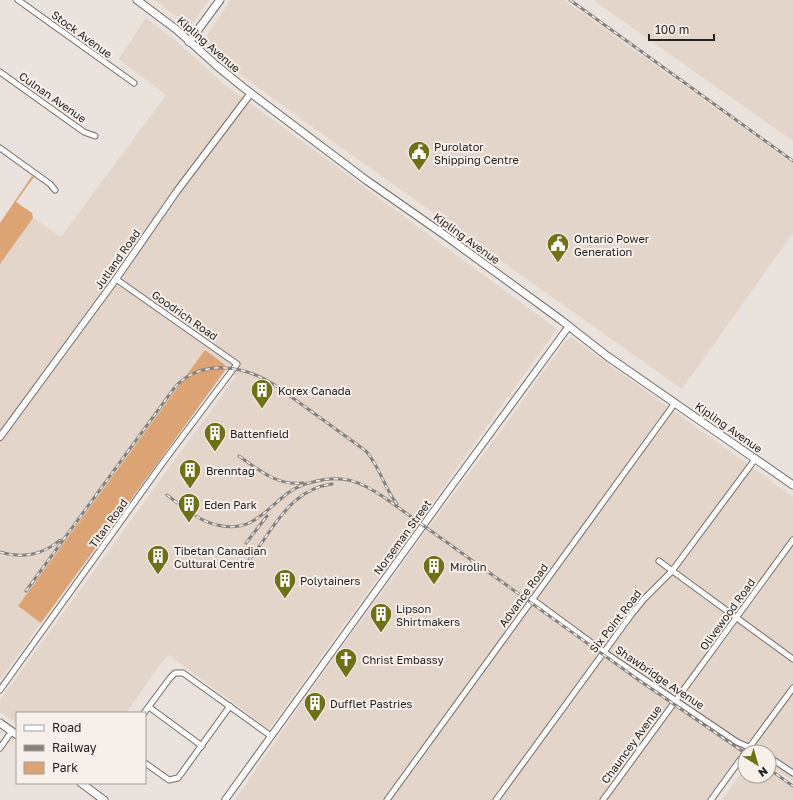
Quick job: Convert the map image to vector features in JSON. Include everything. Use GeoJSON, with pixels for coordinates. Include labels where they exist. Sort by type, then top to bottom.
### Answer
{"type":"FeatureCollection","features":[{"type":"Feature","properties":{"kind":"main road","name":"Kipling Avenue"},"geometry":{"type":"LineString","coordinates":[[137,0],[170,25],[251,93],[366,180],[446,236],[569,326],[607,356],[756,458],[792,485]]}},
{"type":"Feature","properties":{"kind":"main road"},"geometry":{"type":"LineString","coordinates":[[189,42],[220,0]]}},
{"type":"Feature","properties":{"kind":"main road"},"geometry":{"type":"LineString","coordinates":[[0,723],[14,733]]}},
{"type":"Feature","properties":{"kind":"main road"},"geometry":{"type":"LineString","coordinates":[[84,784],[104,800]]}},
{"type":"Feature","properties":{"kind":"street","name":"Stock Avenue"},"geometry":{"type":"LineString","coordinates":[[18,0],[134,83]]}},
{"type":"Feature","properties":{"kind":"street","name":"Culnan Avenue"},"geometry":{"type":"LineString","coordinates":[[0,72],[84,132],[95,136]]}},
{"type":"Feature","properties":{"kind":"street","name":"Jutland Road"},"geometry":{"type":"LineString","coordinates":[[0,437],[116,279],[177,191],[251,93]]}},
{"type":"Feature","properties":{"kind":"street"},"geometry":{"type":"LineString","coordinates":[[0,148],[50,184],[55,190]]}},
{"type":"Feature","properties":{"kind":"street","name":"Goodrich Road"},"geometry":{"type":"LineString","coordinates":[[116,279],[237,364],[234,369]]}},
{"type":"Feature","properties":{"kind":"street","name":"Norseman Street"},"geometry":{"type":"LineString","coordinates":[[225,800],[569,326]]}},
{"type":"Feature","properties":{"kind":"street","name":"Titan Road"},"geometry":{"type":"LineString","coordinates":[[0,690],[164,461],[234,369]]}},
{"type":"Feature","properties":{"kind":"street","name":"Advance Road"},"geometry":{"type":"LineString","coordinates":[[387,800],[675,403]]}},
{"type":"Feature","properties":{"kind":"street","name":"Six Point Road"},"geometry":{"type":"LineString","coordinates":[[496,800],[631,615],[644,598],[672,571],[756,458]]}},
{"type":"Feature","properties":{"kind":"street","name":"Olivewood Road"},"geometry":{"type":"LineString","coordinates":[[675,700],[737,618],[793,540]]}},
{"type":"Feature","properties":{"kind":"street"},"geometry":{"type":"LineString","coordinates":[[659,561],[793,659]]}},
{"type":"Feature","properties":{"kind":"street","name":"Shawbridge Avenue"},"geometry":{"type":"LineString","coordinates":[[532,599],[604,652],[738,742],[744,744]]}},
{"type":"Feature","properties":{"kind":"street"},"geometry":{"type":"LineString","coordinates":[[145,712],[170,678],[175,673],[179,672],[187,675],[271,736]]}},
{"type":"Feature","properties":{"kind":"street"},"geometry":{"type":"LineString","coordinates":[[751,744],[793,688]]}},
{"type":"Feature","properties":{"kind":"street","name":"Chauncey Avenue"},"geometry":{"type":"LineString","coordinates":[[603,800],[675,700]]}},
{"type":"Feature","properties":{"kind":"street"},"geometry":{"type":"LineString","coordinates":[[146,764],[169,780],[175,780],[180,776],[230,706]]}},
{"type":"Feature","properties":{"kind":"street"},"geometry":{"type":"LineString","coordinates":[[149,707],[202,746]]}},
{"type":"Feature","properties":{"kind":"street"},"geometry":{"type":"LineString","coordinates":[[0,748],[14,733]]}},
{"type":"Feature","properties":{"kind":"street"},"geometry":{"type":"LineString","coordinates":[[777,762],[793,773]]}},
{"type":"Feature","properties":{"kind":"street"},"geometry":{"type":"LineString","coordinates":[[711,800],[737,764]]}},
{"type":"Feature","properties":{"kind":"shaded area"},"geometry":{"type":"Polygon","coordinates":[[[155,0],[209,0],[190,27],[155,0]]]}},
{"type":"Feature","properties":{"kind":"shaded area"},"geometry":{"type":"Polygon","coordinates":[[[231,0],[564,0],[793,164],[793,233],[682,389],[223,62],[203,41],[231,0]]]}},
{"type":"Feature","properties":{"kind":"shaded area"},"geometry":{"type":"Polygon","coordinates":[[[593,0],[793,0],[793,141],[593,0]]]}},
{"type":"Feature","properties":{"kind":"shaded area"},"geometry":{"type":"Polygon","coordinates":[[[146,18],[175,40],[224,84],[557,329],[269,729],[169,655],[161,663],[127,712],[16,712],[16,723],[0,712],[0,700],[236,376],[224,364],[18,606],[41,623],[0,680],[0,264],[33,218],[61,237],[166,95],[119,59],[146,18]]]}},
{"type":"Feature","properties":{"kind":"shaded area"},"geometry":{"type":"Polygon","coordinates":[[[571,337],[793,497],[793,781],[777,770],[777,744],[737,744],[737,757],[706,800],[235,800],[300,705],[563,344],[571,337]]]}},
{"type":"Feature","properties":{"kind":"shaded area"},"geometry":{"type":"Polygon","coordinates":[[[777,777],[793,788],[793,800],[722,800],[737,779],[737,784],[777,784],[777,777]]]}},
{"type":"Feature","properties":{"kind":"green space"},"geometry":{"type":"Polygon","coordinates":[[[32,176],[34,177],[16,202],[32,213],[33,218],[0,264],[0,223],[32,176]]]}},
{"type":"Feature","properties":{"kind":"green space"},"geometry":{"type":"Polygon","coordinates":[[[205,350],[224,364],[226,368],[224,372],[41,623],[18,606],[205,350]]]}},
{"type":"Feature","properties":{"kind":"railway"},"geometry":{"type":"LineString","coordinates":[[570,0],[793,161]]}},
{"type":"Feature","properties":{"kind":"railway"},"geometry":{"type":"LineString","coordinates":[[26,591],[175,387],[186,378],[199,371],[212,368],[240,370],[254,374],[279,388],[366,451],[371,457],[397,504]]}},
{"type":"Feature","properties":{"kind":"railway"},"geometry":{"type":"LineString","coordinates":[[239,456],[269,476],[285,482],[303,483]]}},
{"type":"Feature","properties":{"kind":"railway"},"geometry":{"type":"LineString","coordinates":[[167,495],[190,513],[203,520],[229,527],[239,526],[257,519],[297,487],[333,479],[342,479],[359,483],[385,498],[640,681],[737,748]]}},
{"type":"Feature","properties":{"kind":"railway"},"geometry":{"type":"LineString","coordinates":[[244,567],[273,526],[294,502],[311,490],[332,484]]}},
{"type":"Feature","properties":{"kind":"railway"},"geometry":{"type":"LineString","coordinates":[[246,543],[267,516]]}},
{"type":"Feature","properties":{"kind":"railway"},"geometry":{"type":"LineString","coordinates":[[0,552],[16,555],[32,554],[46,549],[60,540]]}},
{"type":"Feature","properties":{"kind":"railway"},"geometry":{"type":"LineString","coordinates":[[777,775],[793,786]]}},
{"type":"Feature","properties":{"kind":"place","name":"Purolator Shipping Centre"},"geometry":{"type":"Point","coordinates":[419,172]}},
{"type":"Feature","properties":{"kind":"place","name":"Ontario Power Generation"},"geometry":{"type":"Point","coordinates":[558,264]}},
{"type":"Feature","properties":{"kind":"place","name":"Korex Canada"},"geometry":{"type":"Point","coordinates":[262,410]}},
{"type":"Feature","properties":{"kind":"place","name":"Battenfield"},"geometry":{"type":"Point","coordinates":[215,452]}},
{"type":"Feature","properties":{"kind":"place","name":"Brenntag"},"geometry":{"type":"Point","coordinates":[190,490]}},
{"type":"Feature","properties":{"kind":"place","name":"Eden Park"},"geometry":{"type":"Point","coordinates":[189,524]}},
{"type":"Feature","properties":{"kind":"place","name":"Tibetan Canadian Cultural Centre"},"geometry":{"type":"Point","coordinates":[158,576]}},
{"type":"Feature","properties":{"kind":"place","name":"Mirolin"},"geometry":{"type":"Point","coordinates":[434,586]}},
{"type":"Feature","properties":{"kind":"place","name":"Polytainers"},"geometry":{"type":"Point","coordinates":[285,600]}},
{"type":"Feature","properties":{"kind":"place","name":"Lipson Shirtmakers"},"geometry":{"type":"Point","coordinates":[381,634]}},
{"type":"Feature","properties":{"kind":"place","name":"Christ Embassy"},"geometry":{"type":"Point","coordinates":[346,678]}},
{"type":"Feature","properties":{"kind":"place","name":"Dufflet Pastries"},"geometry":{"type":"Point","coordinates":[315,722]}}]}
